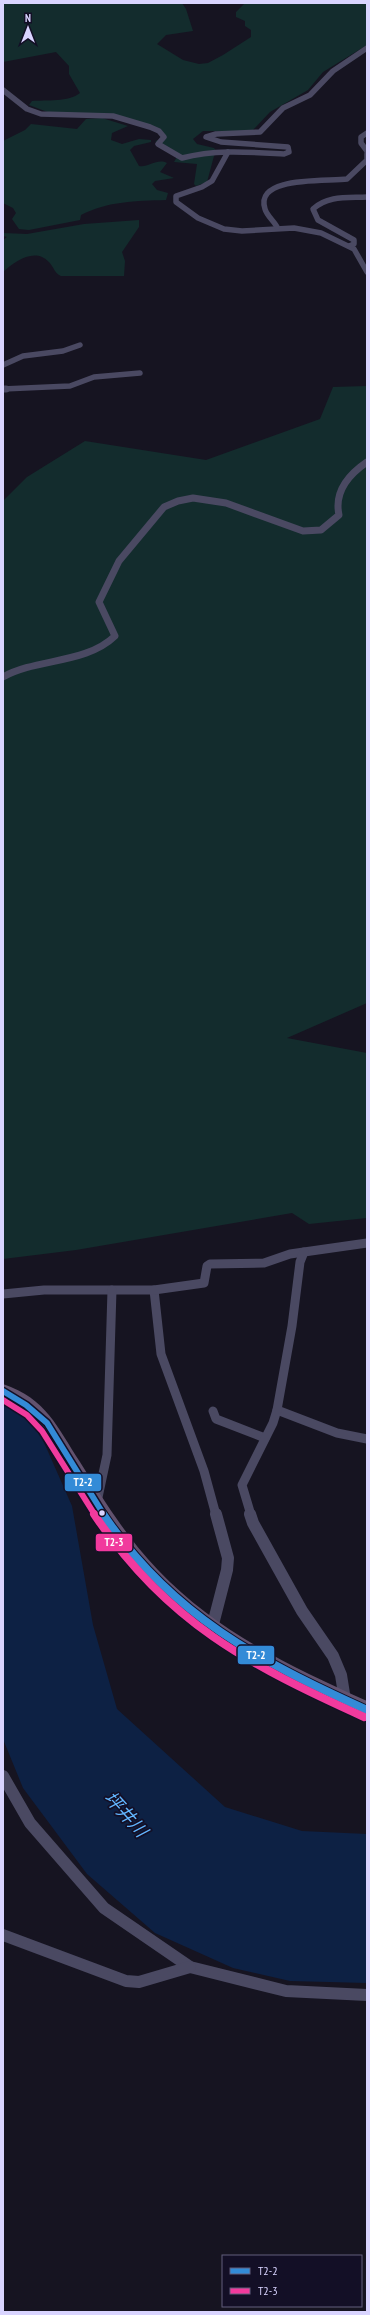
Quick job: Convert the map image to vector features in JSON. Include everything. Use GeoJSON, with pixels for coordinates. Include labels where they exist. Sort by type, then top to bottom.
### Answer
{"type":"FeatureCollection","features":[{"type":"Feature","properties":{"kind":"highway"},"geometry":{"type":"LineString","coordinates":[[3,1391],[31,1409],[50,1427],[111,1525],[150,1573],[172,1597],[236,1645],[367,1710]]}},
{"type":"Feature","properties":{"kind":"street"},"geometry":{"type":"LineString","coordinates":[[3,90],[27,108],[41,114],[89,116],[103,114],[114,116],[131,124],[150,127],[159,131],[164,137],[158,144],[182,158],[198,153],[228,152],[284,154],[289,152],[288,147],[269,143],[210,142],[206,137],[216,134],[250,134],[260,132],[283,108],[310,95],[333,70],[367,48]]}},
{"type":"Feature","properties":{"kind":"street"},"geometry":{"type":"LineString","coordinates":[[277,227],[264,207],[264,198],[272,188],[295,182],[338,181],[348,178],[367,160],[367,153],[361,143],[361,137],[367,132]]}},
{"type":"Feature","properties":{"kind":"street"},"geometry":{"type":"LineString","coordinates":[[228,152],[222,158],[215,178],[208,184],[176,196],[176,202],[185,210],[198,217],[227,229],[241,231],[277,227],[311,229],[352,248],[367,272]]}},
{"type":"Feature","properties":{"kind":"street"},"geometry":{"type":"LineString","coordinates":[[349,246],[354,244],[354,240],[348,235],[321,222],[316,217],[313,209],[321,202],[328,200],[367,197]]}},
{"type":"Feature","properties":{"kind":"street"},"geometry":{"type":"LineString","coordinates":[[3,365],[23,356],[63,351],[80,345]]}},
{"type":"Feature","properties":{"kind":"street"},"geometry":{"type":"LineString","coordinates":[[3,389],[70,386],[94,377],[140,373]]}},
{"type":"Feature","properties":{"kind":"street"},"geometry":{"type":"LineString","coordinates":[[3,677],[21,668],[95,649],[111,643],[115,636],[114,627],[100,609],[99,602],[111,574],[119,561],[164,507],[193,498],[209,499],[226,503],[303,531],[321,530],[339,514],[337,500],[339,492],[360,466],[367,462]]}},
{"type":"Feature","properties":{"kind":"street"},"geometry":{"type":"LineString","coordinates":[[3,1294],[44,1290],[154,1290],[204,1283],[207,1266],[210,1264],[264,1263],[304,1252],[367,1243]]}},
{"type":"Feature","properties":{"kind":"street"},"geometry":{"type":"LineString","coordinates":[[304,1252],[300,1262],[292,1326],[278,1410],[242,1485],[253,1523],[302,1611],[333,1656],[341,1675],[345,1700]]}},
{"type":"Feature","properties":{"kind":"street"},"geometry":{"type":"LineString","coordinates":[[97,1502],[107,1455],[112,1290]]}},
{"type":"Feature","properties":{"kind":"street"},"geometry":{"type":"LineString","coordinates":[[154,1290],[161,1354],[204,1471],[228,1558],[227,1570],[212,1628]]}},
{"type":"Feature","properties":{"kind":"street"},"geometry":{"type":"LineString","coordinates":[[278,1410],[337,1433],[367,1439]]}},
{"type":"Feature","properties":{"kind":"street"},"geometry":{"type":"LineString","coordinates":[[213,1411],[216,1419],[265,1438]]}},
{"type":"Feature","properties":{"kind":"street"},"geometry":{"type":"LineString","coordinates":[[3,1776],[30,1823],[104,1908],[190,1966],[216,1975],[286,1991],[367,1995]]}},
{"type":"Feature","properties":{"kind":"street"},"geometry":{"type":"LineString","coordinates":[[3,1934],[126,1981],[139,1982],[190,1966]]}},
{"type":"Feature","properties":{"kind":"green space"},"geometry":{"type":"Polygon","coordinates":[[[3,3],[182,3],[186,9],[193,31],[166,35],[157,44],[183,60],[199,64],[208,63],[251,37],[251,30],[245,26],[245,21],[236,17],[236,12],[245,3],[367,3],[367,45],[323,72],[308,90],[270,112],[252,131],[203,131],[193,139],[197,144],[214,148],[217,152],[214,156],[207,182],[196,186],[194,184],[197,164],[174,162],[178,155],[155,141],[163,139],[164,135],[106,113],[50,113],[29,105],[32,101],[70,98],[80,93],[69,74],[69,66],[56,52],[3,62],[3,3]]]}},
{"type":"Feature","properties":{"kind":"green space"},"geometry":{"type":"Polygon","coordinates":[[[102,118],[128,126],[112,133],[111,140],[122,144],[139,139],[151,140],[151,142],[134,146],[130,150],[139,166],[146,166],[156,162],[167,163],[160,172],[174,178],[155,181],[152,184],[157,190],[168,193],[166,200],[133,201],[112,204],[91,210],[81,215],[80,220],[29,230],[19,229],[12,219],[16,213],[13,208],[3,203],[3,141],[25,130],[31,124],[77,129],[86,119],[102,118]]]}},
{"type":"Feature","properties":{"kind":"green space"},"geometry":{"type":"Polygon","coordinates":[[[139,220],[139,227],[122,252],[125,261],[124,276],[61,276],[49,262],[38,256],[25,257],[3,272],[3,240],[7,237],[3,236],[3,233],[27,234],[84,224],[139,220]]]}},
{"type":"Feature","properties":{"kind":"green space"},"geometry":{"type":"Polygon","coordinates":[[[367,386],[367,1003],[287,1038],[367,1053],[367,1218],[309,1224],[292,1213],[76,1250],[3,1259],[3,501],[27,477],[85,441],[206,460],[320,419],[333,387],[367,386]]]}},
{"type":"Feature","properties":{"kind":"water","name":"坪井川"},"geometry":{"type":"Polygon","coordinates":[[[3,1401],[16,1406],[42,1438],[72,1506],[93,1625],[117,1709],[225,1807],[302,1831],[367,1834],[367,1983],[290,1981],[233,1968],[155,1933],[87,1874],[23,1788],[3,1739],[3,1401]]]}},
{"type":"Feature","properties":{"kind":"transit line","name":"T2-2"},"geometry":{"type":"LineString","coordinates":[[3,1391],[15,1397],[37,1413],[47,1423],[89,1492],[122,1540],[141,1563],[190,1611],[217,1631],[275,1666],[367,1710]]}},
{"type":"Feature","properties":{"kind":"transit line","name":"T2-3"},"geometry":{"type":"LineString","coordinates":[[3,1400],[27,1415],[42,1431],[92,1510],[126,1558],[159,1594],[185,1617],[241,1656],[271,1673],[364,1717]]}}]}
